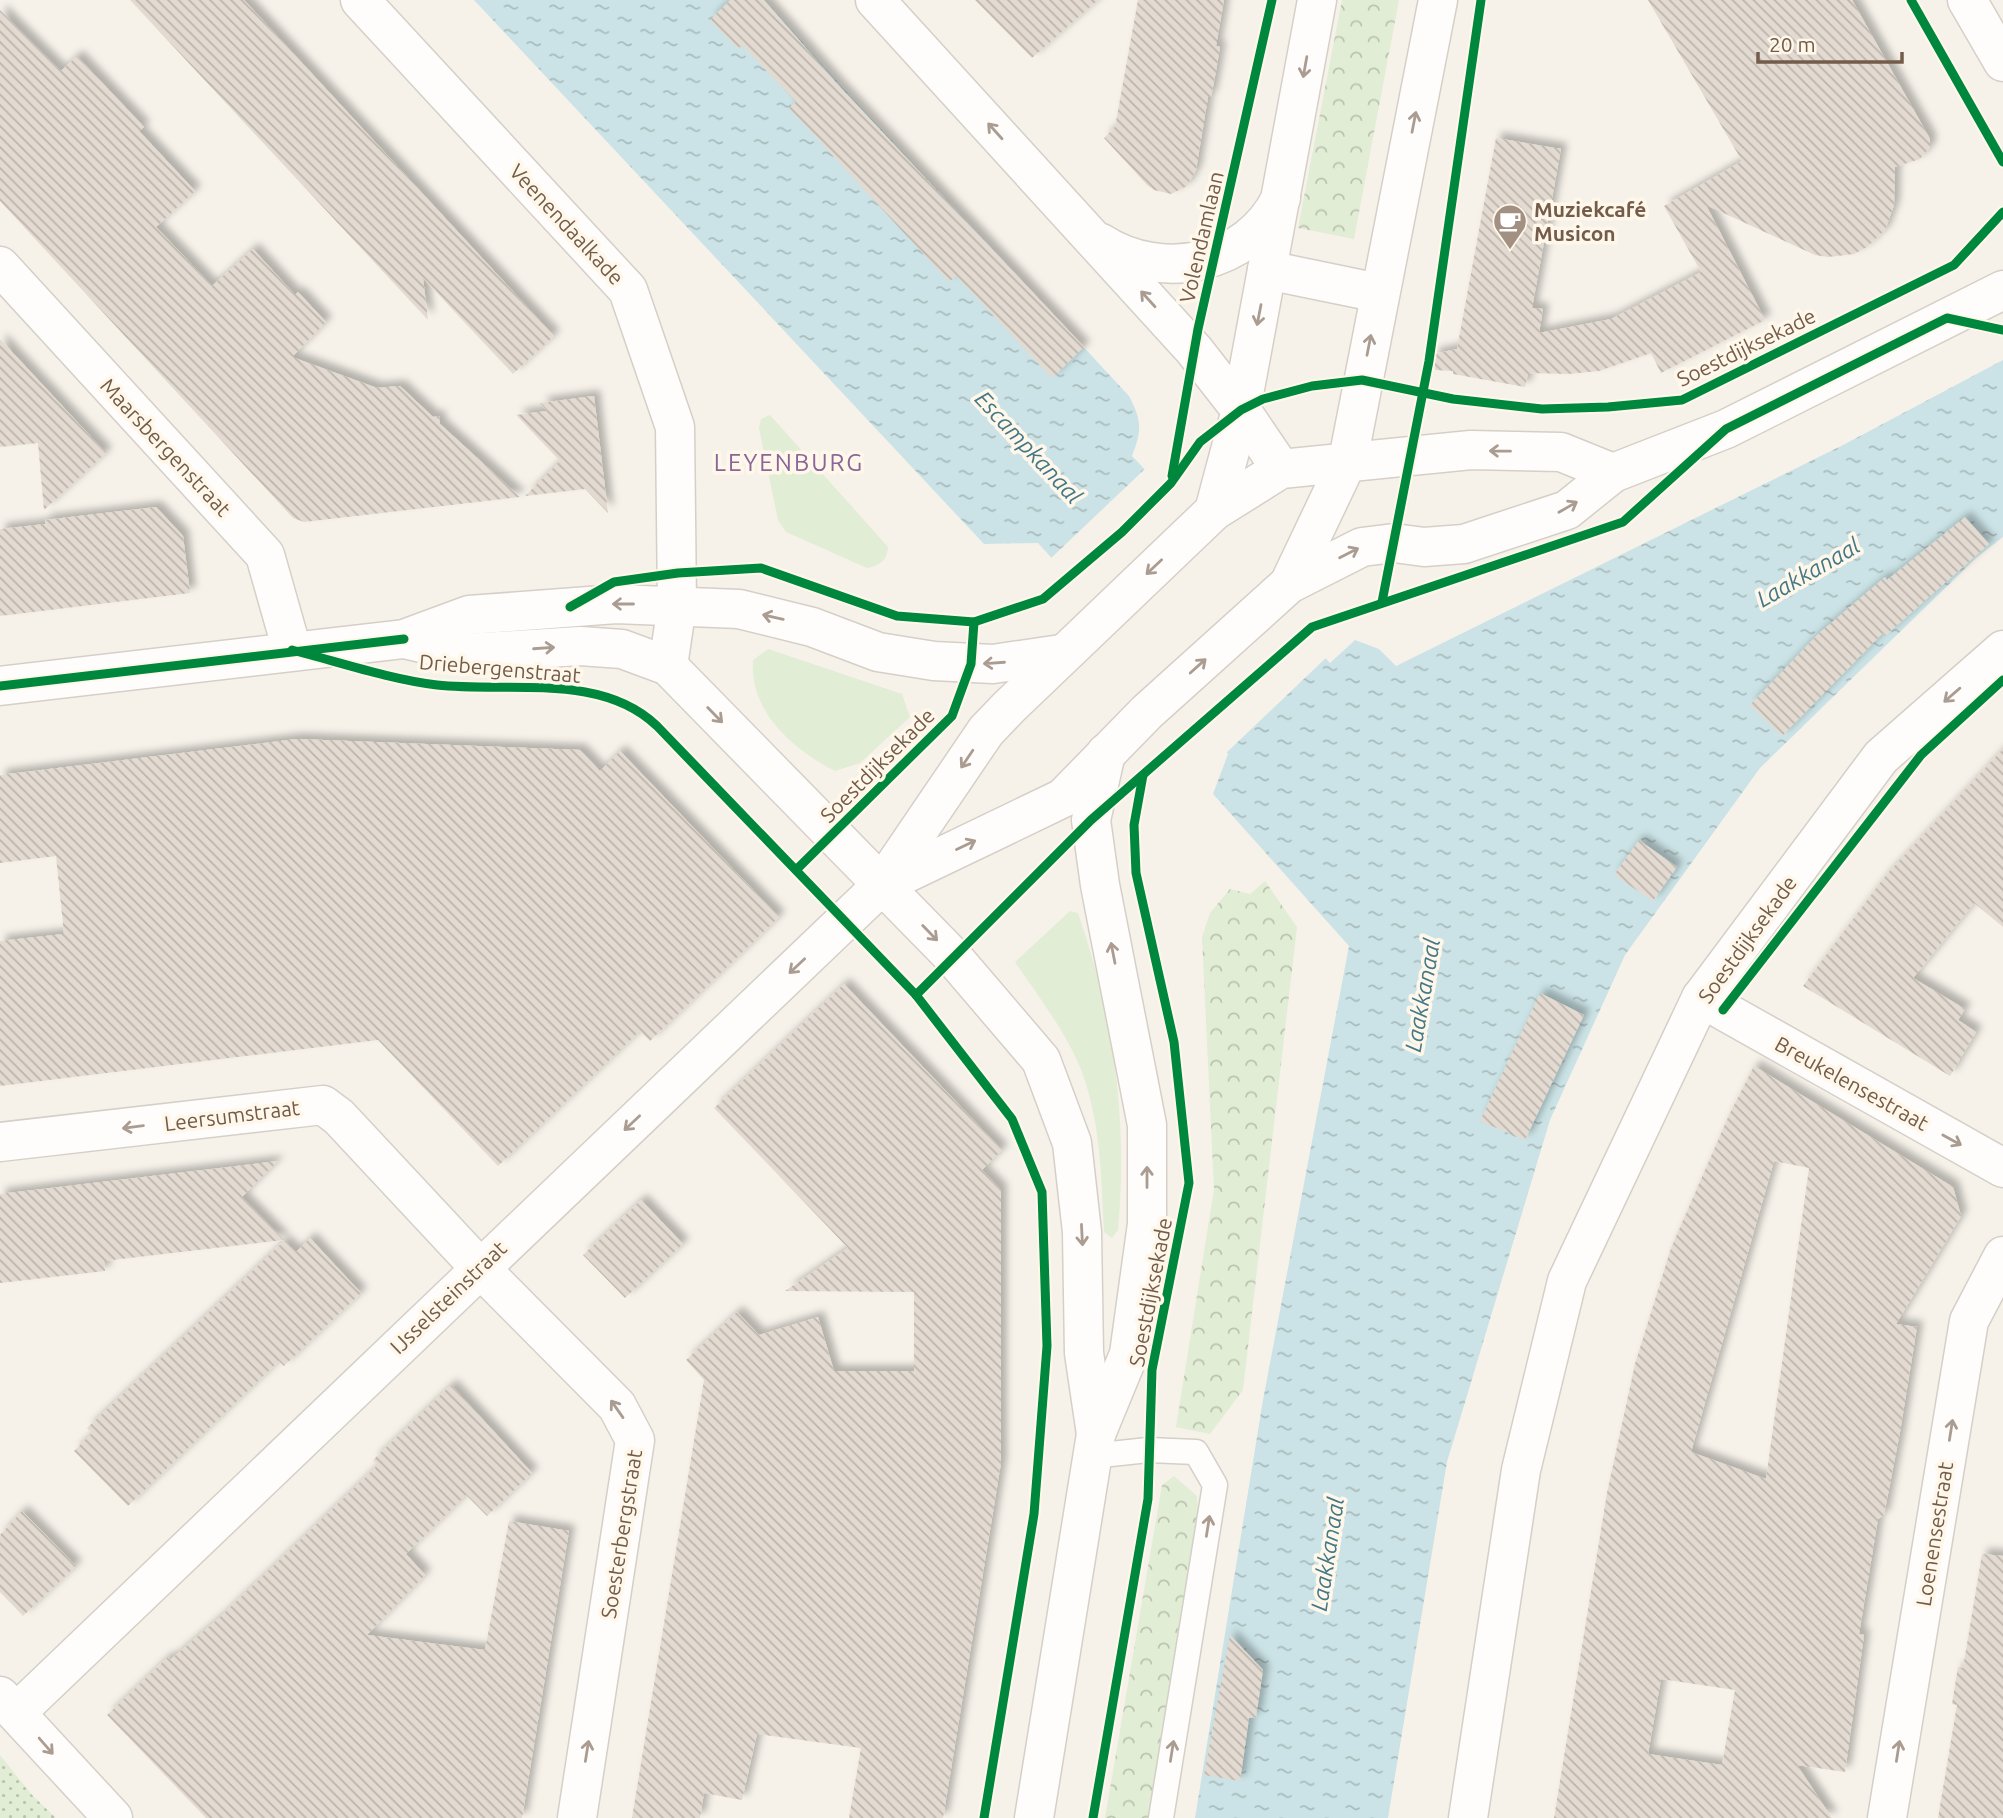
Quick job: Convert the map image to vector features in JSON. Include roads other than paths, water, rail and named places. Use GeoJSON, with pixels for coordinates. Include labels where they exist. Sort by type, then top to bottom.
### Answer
{"type":"FeatureCollection","features":[{"type":"Feature","properties":{"kind":"street","name":"Veenendaalkade"},"geometry":{"type":"LineString","coordinates":[[360,0],[628,290],[675,427],[677,605],[668,666]]}},
{"type":"Feature","properties":{"kind":"street"},"geometry":{"type":"LineString","coordinates":[[875,0],[1194,350],[1241,410],[1281,469]]}},
{"type":"Feature","properties":{"kind":"street","name":"Volendamlaan"},"geometry":{"type":"LineString","coordinates":[[1209,516],[1241,410],[1317,0]]}},
{"type":"Feature","properties":{"kind":"street"},"geometry":{"type":"LineString","coordinates":[[1283,590],[1348,460],[1438,0]]}},
{"type":"Feature","properties":{"kind":"street"},"geometry":{"type":"LineString","coordinates":[[1967,0],[2003,62]]}},
{"type":"Feature","properties":{"kind":"street","name":"Volendamlaan"},"geometry":{"type":"LineString","coordinates":[[1090,236],[1117,253],[1145,261],[1186,262],[1214,258],[1253,236],[1269,221],[1280,198]]}},
{"type":"Feature","properties":{"kind":"street","name":"Maarsbergenstraat"},"geometry":{"type":"LineString","coordinates":[[0,266],[265,555],[292,650]]}},
{"type":"Feature","properties":{"kind":"street"},"geometry":{"type":"LineString","coordinates":[[1267,270],[1379,293]]}},
{"type":"Feature","properties":{"kind":"street"},"geometry":{"type":"LineString","coordinates":[[882,885],[1063,798],[1147,712],[1283,590],[1362,547],[1394,543],[1424,547],[1464,544],[1567,510],[1613,473],[1726,429],[2003,290]]}},
{"type":"Feature","properties":{"kind":"street"},"geometry":{"type":"LineString","coordinates":[[882,885],[986,731],[1070,646],[1209,516],[1281,469],[1348,460],[1471,450],[1561,452],[1613,473]]}},
{"type":"Feature","properties":{"kind":"street","name":"Driebergenstraat"},"geometry":{"type":"LineString","coordinates":[[0,686],[404,639],[469,615],[616,604],[677,605]]}},
{"type":"Feature","properties":{"kind":"street"},"geometry":{"type":"LineString","coordinates":[[677,605],[739,609],[813,627],[878,652],[934,661],[993,664],[1070,646]]}},
{"type":"Feature","properties":{"kind":"street","name":"Driebergenstraat"},"geometry":{"type":"LineString","coordinates":[[404,639],[466,653],[580,646],[622,649],[668,666],[882,885]]}},
{"type":"Feature","properties":{"kind":"street","name":"Soestdijksekade"},"geometry":{"type":"LineString","coordinates":[[1468,1818],[1521,1471],[1567,1281],[1701,998],[1881,757],[2003,650]]}},
{"type":"Feature","properties":{"kind":"street","name":"Soestdijksekade"},"geometry":{"type":"LineString","coordinates":[[1034,1818],[1094,1445],[1129,1354],[1147,1224],[1147,1125],[1100,885],[1091,820],[1107,751]]}},
{"type":"Feature","properties":{"kind":"street","name":"IJsselsteinstraat"},"geometry":{"type":"LineString","coordinates":[[8,1704],[479,1268],[882,885]]}},
{"type":"Feature","properties":{"kind":"street","name":"Soestdijksekade"},"geometry":{"type":"LineString","coordinates":[[882,885],[953,957],[1041,1060],[1072,1143],[1082,1232],[1084,1353],[1094,1445]]}},
{"type":"Feature","properties":{"kind":"street","name":"Breukelensestraat"},"geometry":{"type":"LineString","coordinates":[[1701,998],[2003,1168]]}},
{"type":"Feature","properties":{"kind":"street","name":"Leersumstraat"},"geometry":{"type":"LineString","coordinates":[[0,1142],[323,1105],[339,1117],[479,1268]]}},
{"type":"Feature","properties":{"kind":"street","name":"Loenensestraat"},"geometry":{"type":"LineString","coordinates":[[1887,1818],[1969,1321],[2003,1256]]}},
{"type":"Feature","properties":{"kind":"street","name":"Soesterbergstraat"},"geometry":{"type":"LineString","coordinates":[[479,1268],[617,1406],[635,1440],[576,1818]]}},
{"type":"Feature","properties":{"kind":"street"},"geometry":{"type":"LineString","coordinates":[[8,1704],[113,1818]]}},
{"type":"Feature","properties":{"kind":"lane"},"geometry":{"type":"LineString","coordinates":[[1094,1445],[1196,1452],[1215,1485],[1161,1818]]}},
{"type":"Feature","properties":{"kind":"water"},"geometry":{"type":"Polygon","coordinates":[[[474,0],[765,0],[843,88],[1129,396],[1139,426],[1132,456],[1330,663],[1355,640],[1379,649],[1396,666],[1845,444],[2003,360],[2003,537],[1976,558],[1760,768],[1625,955],[1550,1120],[1447,1462],[1388,1818],[1195,1818],[1263,1400],[1349,946],[1213,794],[1228,754],[1038,543],[984,544],[474,0]]]}},
{"type":"Feature","properties":{"kind":"place","name":"Muziekcafé Musicon"},"geometry":{"type":"Point","coordinates":[1510,251]}},
{"type":"Feature","properties":{"kind":"district","name":"LEYENBURG"},"geometry":{"type":"Point","coordinates":[789,462]}},
{"type":"Feature","properties":{"kind":"water label","name":"Escampkanaal"},"geometry":{"type":"Point","coordinates":[1029,447]}},
{"type":"Feature","properties":{"kind":"water label","name":"Laakkanaal"},"geometry":{"type":"Point","coordinates":[1808,572]}},
{"type":"Feature","properties":{"kind":"water label","name":"Laakkanaal"},"geometry":{"type":"Point","coordinates":[1422,995]}},
{"type":"Feature","properties":{"kind":"water label","name":"Laakkanaal"},"geometry":{"type":"Point","coordinates":[1327,1554]}}]}
